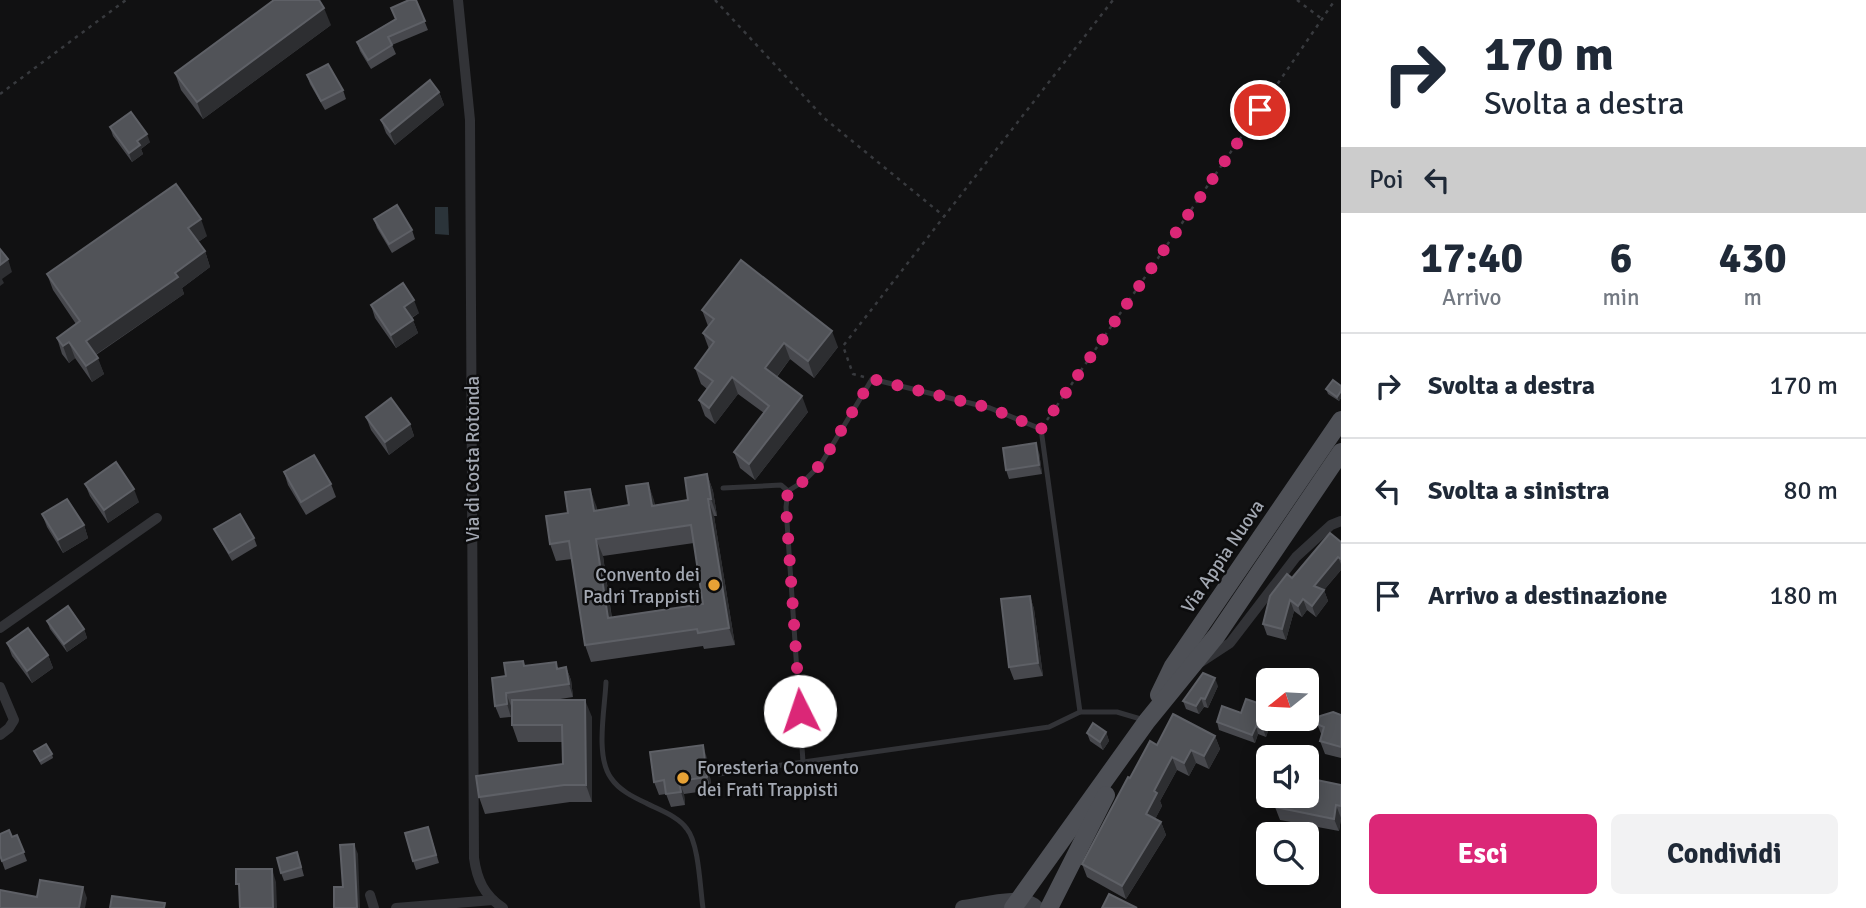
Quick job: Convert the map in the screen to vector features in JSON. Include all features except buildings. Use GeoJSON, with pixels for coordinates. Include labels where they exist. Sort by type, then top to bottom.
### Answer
{"type":"FeatureCollection","features":[{"type":"Feature","properties":{"kind":"main road","name":"Via Appia Nuova"},"geometry":{"type":"LineString","coordinates":[[1147,720],[1173,666],[1341,419]]}},
{"type":"Feature","properties":{"kind":"main road","name":"Via Appia Nuova"},"geometry":{"type":"LineString","coordinates":[[1016,904],[1147,720],[1217,635],[1341,452]]}},
{"type":"Feature","properties":{"kind":"main road"},"geometry":{"type":"LineString","coordinates":[[1049,908],[1126,750]]}},
{"type":"Feature","properties":{"kind":"main road"},"geometry":{"type":"LineString","coordinates":[[963,908],[1031,902],[1036,908]]}},
{"type":"Feature","properties":{"kind":"street","name":"Via di Costa Rotonda"},"geometry":{"type":"LineString","coordinates":[[457,0],[470,120],[474,858],[482,887],[503,908]]}},
{"type":"Feature","properties":{"kind":"street"},"geometry":{"type":"LineString","coordinates":[[0,628],[157,518]]}},
{"type":"Feature","properties":{"kind":"street"},"geometry":{"type":"LineString","coordinates":[[1190,669],[1230,643],[1296,557],[1331,525],[1341,521]]}},
{"type":"Feature","properties":{"kind":"street"},"geometry":{"type":"LineString","coordinates":[[0,687],[14,720],[0,735]]}},
{"type":"Feature","properties":{"kind":"street"},"geometry":{"type":"LineString","coordinates":[[370,894],[374,908]]}},
{"type":"Feature","properties":{"kind":"street"},"geometry":{"type":"LineString","coordinates":[[396,908],[493,900]]}},
{"type":"Feature","properties":{"kind":"lane"},"geometry":{"type":"LineString","coordinates":[[788,491],[804,481],[821,464],[872,379],[990,408],[1041,429],[1080,712]]}},
{"type":"Feature","properties":{"kind":"lane"},"geometry":{"type":"LineString","coordinates":[[723,488],[781,485],[788,491]]}},
{"type":"Feature","properties":{"kind":"lane"},"geometry":{"type":"LineString","coordinates":[[788,491],[786,507],[803,762]]}},
{"type":"Feature","properties":{"kind":"lane"},"geometry":{"type":"LineString","coordinates":[[606,682],[603,745],[610,778],[620,788],[680,822],[688,830],[693,842],[703,908]]}},
{"type":"Feature","properties":{"kind":"lane"},"geometry":{"type":"LineString","coordinates":[[719,774],[1049,727],[1080,712],[1117,712],[1147,720]]}},
{"type":"Feature","properties":{"kind":"path"},"geometry":{"type":"LineString","coordinates":[[0,94],[126,0]]}},
{"type":"Feature","properties":{"kind":"path"},"geometry":{"type":"LineString","coordinates":[[715,0],[824,118],[944,217]]}},
{"type":"Feature","properties":{"kind":"path"},"geometry":{"type":"LineString","coordinates":[[872,379],[853,374],[843,346],[1113,0]]}},
{"type":"Feature","properties":{"kind":"path"},"geometry":{"type":"LineString","coordinates":[[1297,0],[1322,19]]}},
{"type":"Feature","properties":{"kind":"path"},"geometry":{"type":"LineString","coordinates":[[1041,429],[1335,0]]}},
{"type":"Feature","properties":{"kind":"shaded area"},"geometry":{"type":"Polygon","coordinates":[[[435,207],[448,207],[449,235],[435,234],[435,207]]]}},
{"type":"Feature","properties":{"kind":"place","name":"Convento dei Padri Trappisti"},"geometry":{"type":"Point","coordinates":[714,585]}},
{"type":"Feature","properties":{"kind":"place","name":"Foresteria Convento dei Frati Trappisti"},"geometry":{"type":"Point","coordinates":[683,778]}},
{"type":"Feature","properties":{"kind":"route"},"geometry":{"type":"LineString","coordinates":[[800,711],[786,507],[788,491],[804,481],[821,464],[872,379],[990,408],[1041,429],[1260,110]]}}]}
